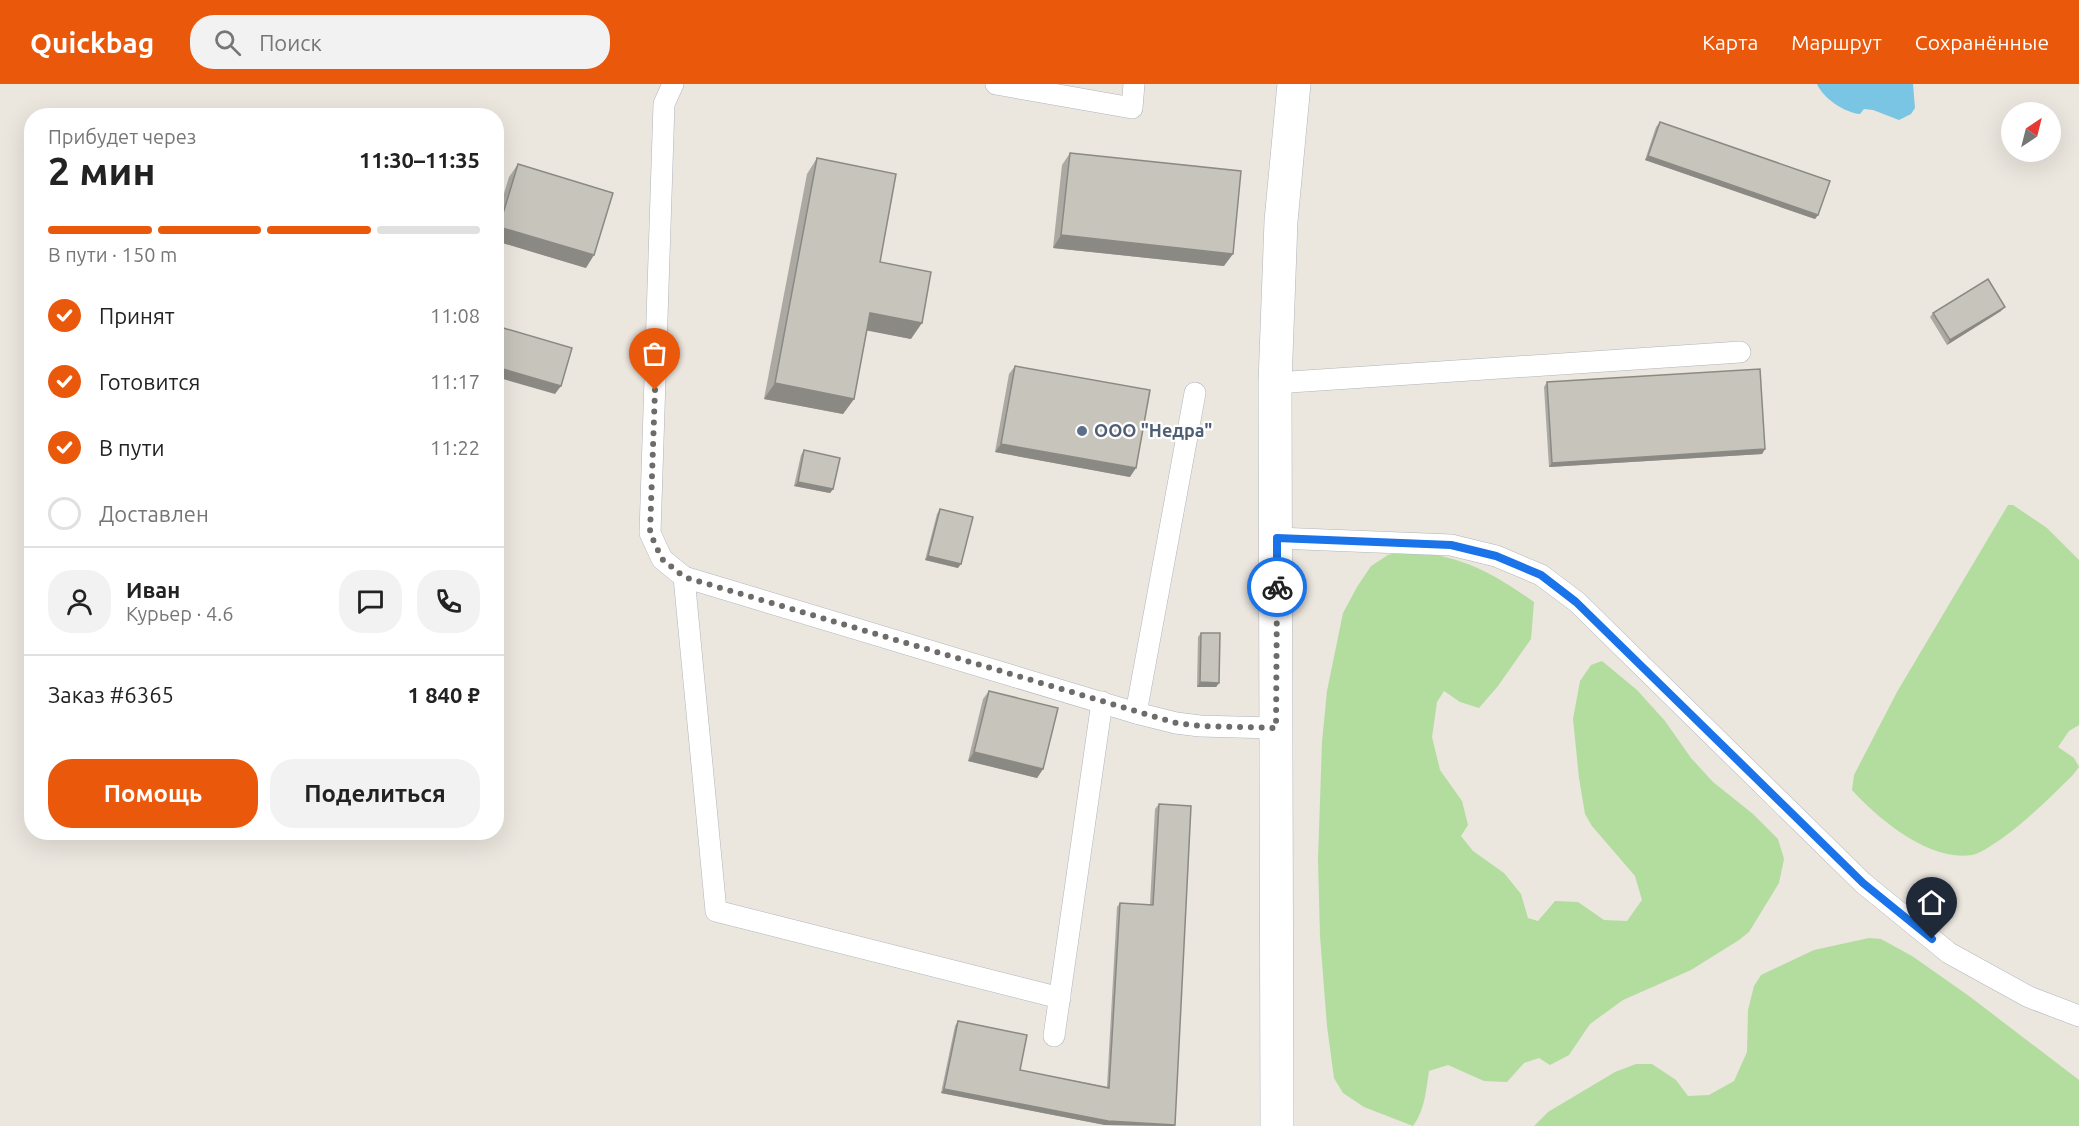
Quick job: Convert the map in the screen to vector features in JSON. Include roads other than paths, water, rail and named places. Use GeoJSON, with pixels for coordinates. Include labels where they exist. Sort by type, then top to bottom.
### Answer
{"type":"FeatureCollection","features":[{"type":"Feature","properties":{"kind":"street"},"geometry":{"type":"LineString","coordinates":[[1277,1126],[1275,383],[1281,221],[1294,84]]}},
{"type":"Feature","properties":{"kind":"lane"},"geometry":{"type":"LineString","coordinates":[[673,84],[664,104],[650,533],[662,559],[684,577],[1136,713],[1176,723],[1200,726],[1276,728]]}},
{"type":"Feature","properties":{"kind":"lane"},"geometry":{"type":"LineString","coordinates":[[996,84],[1132,108],[1134,84]]}},
{"type":"Feature","properties":{"kind":"lane"},"geometry":{"type":"LineString","coordinates":[[1275,383],[1740,352]]}},
{"type":"Feature","properties":{"kind":"lane"},"geometry":{"type":"LineString","coordinates":[[1136,713],[1195,393]]}},
{"type":"Feature","properties":{"kind":"lane"},"geometry":{"type":"LineString","coordinates":[[1277,538],[1451,545],[1496,556],[1541,575],[1576,602],[1871,890],[1949,953],[2029,997],[2079,1016]]}},
{"type":"Feature","properties":{"kind":"lane"},"geometry":{"type":"LineString","coordinates":[[684,577],[716,911],[1060,998]]}},
{"type":"Feature","properties":{"kind":"lane"},"geometry":{"type":"LineString","coordinates":[[1054,1036],[1102,702]]}},
{"type":"Feature","properties":{"kind":"water"},"geometry":{"type":"Polygon","coordinates":[[[1817,84],[1913,84],[1915,108],[1911,114],[1899,120],[1873,110],[1864,109],[1860,114],[1854,113],[1841,108],[1829,99],[1817,84]]]}},
{"type":"Feature","properties":{"kind":"place","name":"ООО \"Недра\""},"geometry":{"type":"Point","coordinates":[1082,431]}}]}
